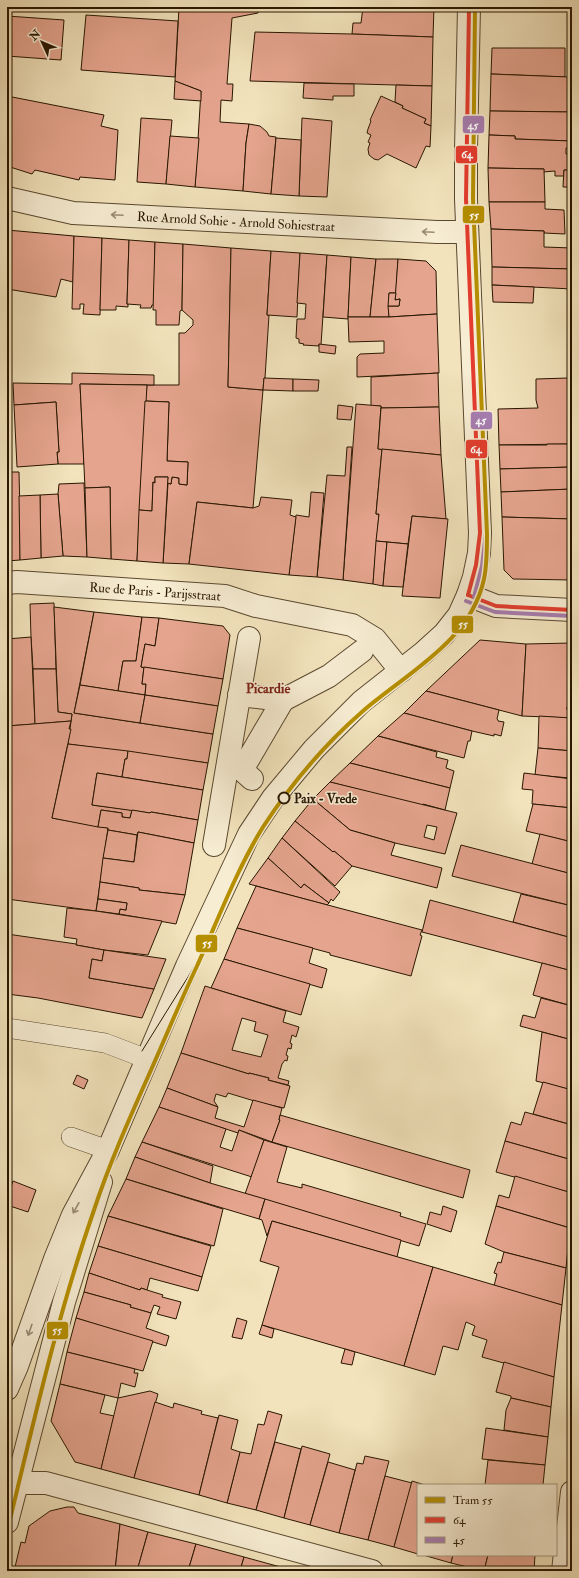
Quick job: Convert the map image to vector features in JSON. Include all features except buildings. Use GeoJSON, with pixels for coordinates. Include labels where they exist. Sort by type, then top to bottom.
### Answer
{"type":"FeatureCollection","features":[{"type":"Feature","properties":{"kind":"street"},"geometry":{"type":"LineString","coordinates":[[7,1389],[17,1366],[72,1215],[108,1150],[204,928],[249,834],[273,798],[314,749],[361,702],[423,653],[444,634],[459,615],[468,596],[476,565],[480,533],[467,232],[466,150],[469,7]]}},
{"type":"Feature","properties":{"kind":"street","name":"Rue Arnold Sohie - Arnold Sohiestraat"},"geometry":{"type":"LineString","coordinates":[[7,198],[73,213],[437,232],[467,232]]}},
{"type":"Feature","properties":{"kind":"street","name":"Rue de Paris - Parijsstraat"},"geometry":{"type":"LineString","coordinates":[[7,583],[17,582],[225,596],[297,621],[352,625],[375,639],[401,671]]}},
{"type":"Feature","properties":{"kind":"street"},"geometry":{"type":"LineString","coordinates":[[468,596],[496,606],[572,610]]}},
{"type":"Feature","properties":{"kind":"street"},"geometry":{"type":"LineString","coordinates":[[214,845],[250,638]]}},
{"type":"Feature","properties":{"kind":"street"},"geometry":{"type":"LineString","coordinates":[[239,696],[282,700],[329,676],[342,672],[362,651]]}},
{"type":"Feature","properties":{"kind":"street"},"geometry":{"type":"LineString","coordinates":[[252,779],[242,770],[282,700]]}},
{"type":"Feature","properties":{"kind":"street"},"geometry":{"type":"LineString","coordinates":[[7,1522],[10,1483],[101,1182],[108,1150]]}},
{"type":"Feature","properties":{"kind":"street"},"geometry":{"type":"LineString","coordinates":[[10,1483],[46,1483],[372,1571]]}},
{"type":"Feature","properties":{"kind":"street"},"geometry":{"type":"LineString","coordinates":[[563,1571],[572,1492]]}},
{"type":"Feature","properties":{"kind":"lane"},"geometry":{"type":"LineString","coordinates":[[7,1028],[105,1043],[147,1059]]}},
{"type":"Feature","properties":{"kind":"lane"},"geometry":{"type":"LineString","coordinates":[[71,1137],[108,1150]]}},
{"type":"Feature","properties":{"kind":"tram line","name":"55"},"geometry":{"type":"LineString","coordinates":[[7,1532],[57,1331],[80,1252],[99,1195],[128,1123],[244,861],[263,827],[285,795],[309,765],[335,737],[363,711],[417,669],[452,638],[466,620],[477,601],[484,579],[487,534],[473,199],[475,7]]}},
{"type":"Feature","properties":{"kind":"tram line"},"geometry":{"type":"LineString","coordinates":[[142,1051],[188,977],[207,943]]}},
{"type":"Feature","properties":{"kind":"transit line","name":"64"},"geometry":{"type":"LineString","coordinates":[[468,595],[476,565],[480,533],[466,199],[469,7]]}},
{"type":"Feature","properties":{"kind":"transit line","name":"45"},"geometry":{"type":"LineString","coordinates":[[474,597],[482,566],[486,533],[472,199],[475,7]]}},
{"type":"Feature","properties":{"kind":"transit line","name":"64"},"geometry":{"type":"LineString","coordinates":[[468,595],[496,606],[572,610]]}},
{"type":"Feature","properties":{"kind":"transit line","name":"45"},"geometry":{"type":"LineString","coordinates":[[466,601],[495,612],[572,616]]}},
{"type":"Feature","properties":{"kind":"place","name":"Paix - Vrede"},"geometry":{"type":"Point","coordinates":[284,798]}},
{"type":"Feature","properties":{"kind":"district","name":"Picardie"},"geometry":{"type":"Point","coordinates":[268,688]}}]}
